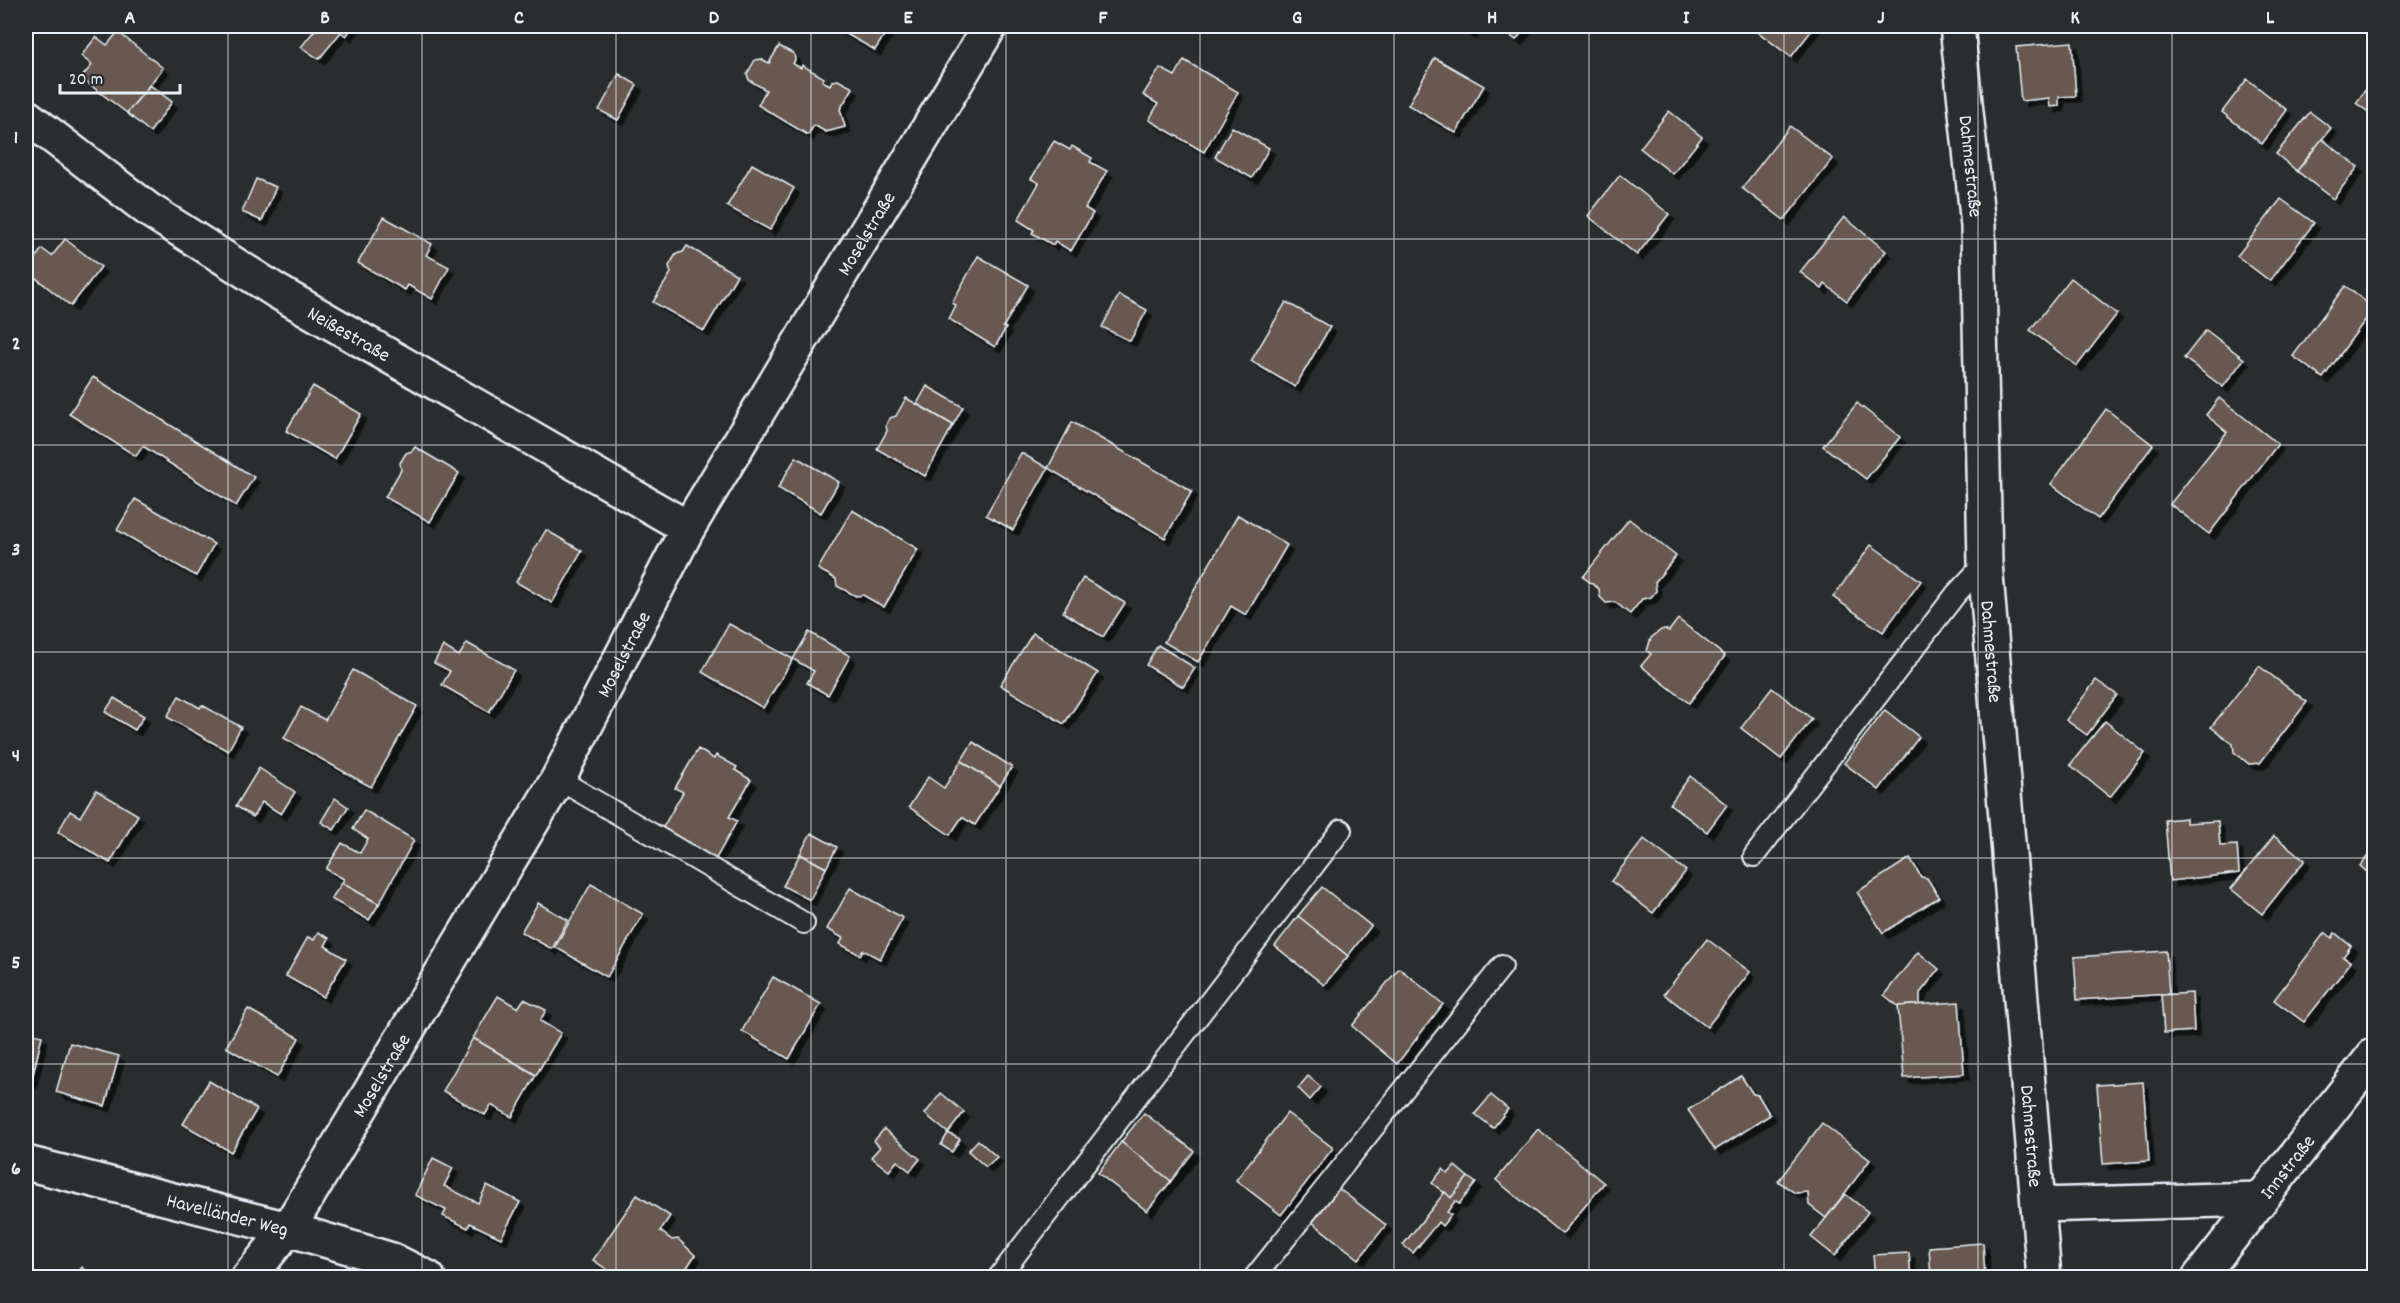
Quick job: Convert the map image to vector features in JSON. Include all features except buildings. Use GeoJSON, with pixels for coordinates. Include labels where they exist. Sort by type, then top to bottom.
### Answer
{"type":"FeatureCollection","features":[{"type":"Feature","properties":{"kind":"street","name":"Moselstraße"},"geometry":{"type":"LineString","coordinates":[[248,1278],[288,1228],[558,779],[688,528],[990,26]]}},
{"type":"Feature","properties":{"kind":"street","name":"Dahmestraße"},"geometry":{"type":"LineString","coordinates":[[1957,26],[1978,226],[1985,563],[2044,1278]]}},
{"type":"Feature","properties":{"kind":"street","name":"Neißestraße"},"geometry":{"type":"LineString","coordinates":[[26,116],[149,210],[278,292],[688,528]]}},
{"type":"Feature","properties":{"kind":"street","name":"Innstraße"},"geometry":{"type":"LineString","coordinates":[[2199,1278],[2374,1055]]}},
{"type":"Feature","properties":{"kind":"street","name":"Havelländer Weg"},"geometry":{"type":"LineString","coordinates":[[26,1163],[288,1228],[392,1260],[428,1278]]}},
{"type":"Feature","properties":{"kind":"street"},"geometry":{"type":"LineString","coordinates":[[2038,1205],[2260,1199]]}},
{"type":"Feature","properties":{"kind":"lane"},"geometry":{"type":"LineString","coordinates":[[1754,856],[1956,594],[1985,563]]}},
{"type":"Feature","properties":{"kind":"lane"},"geometry":{"type":"LineString","coordinates":[[558,779],[804,923]]}},
{"type":"Feature","properties":{"kind":"lane"},"geometry":{"type":"LineString","coordinates":[[998,1278],[1341,830]]}},
{"type":"Feature","properties":{"kind":"lane"},"geometry":{"type":"LineString","coordinates":[[1254,1278],[1502,966]]}}]}
